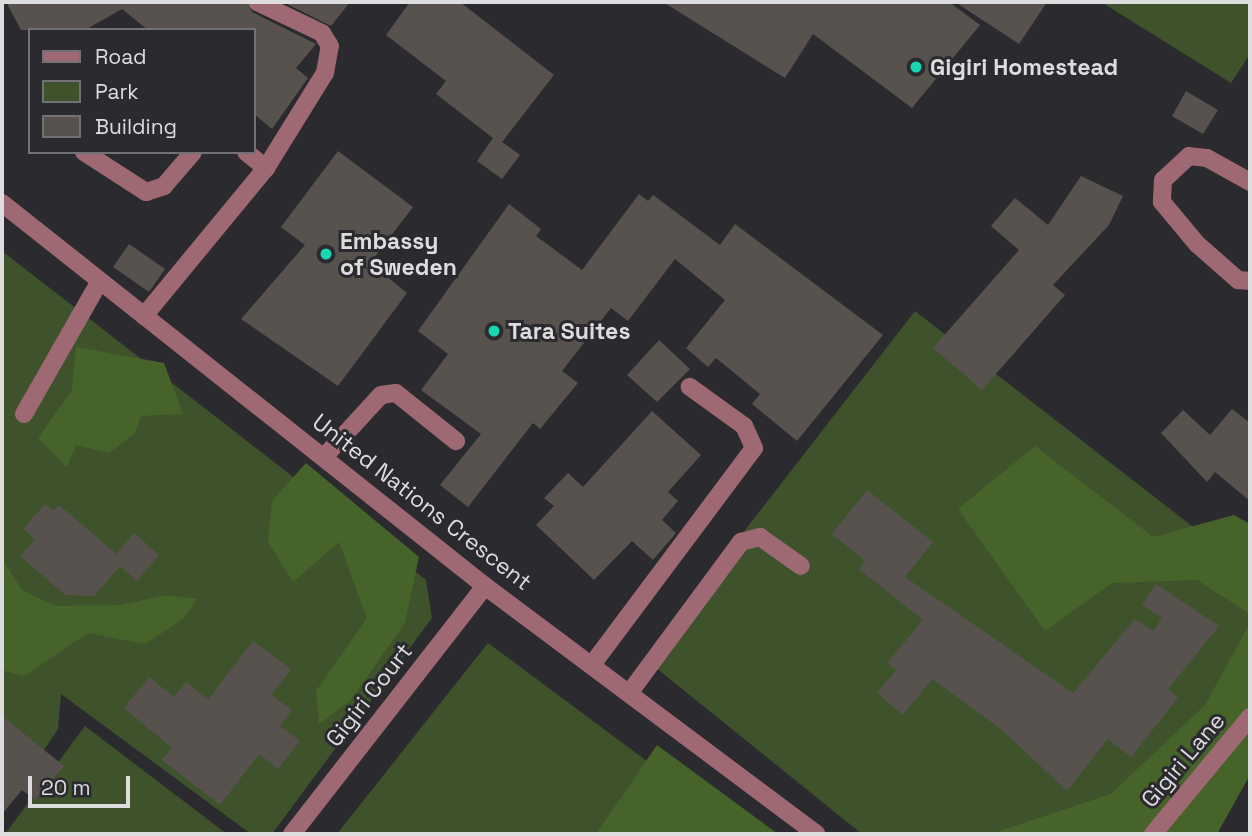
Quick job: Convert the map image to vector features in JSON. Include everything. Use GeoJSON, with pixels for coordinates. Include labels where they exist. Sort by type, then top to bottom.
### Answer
{"type":"FeatureCollection","features":[{"type":"Feature","properties":{"kind":"street"},"geometry":{"type":"LineString","coordinates":[[144,316],[266,168],[326,72],[330,46],[322,33],[257,2]]}},
{"type":"Feature","properties":{"kind":"street"},"geometry":{"type":"LineString","coordinates":[[87,154],[146,192],[164,186],[192,154]]}},
{"type":"Feature","properties":{"kind":"street"},"geometry":{"type":"LineString","coordinates":[[248,154],[266,168]]}},
{"type":"Feature","properties":{"kind":"street"},"geometry":{"type":"LineString","coordinates":[[1250,183],[1207,158],[1189,156],[1163,180],[1161,201],[1197,244],[1238,280],[1250,281]]}},
{"type":"Feature","properties":{"kind":"street","name":"United Nations Crescent"},"geometry":{"type":"LineString","coordinates":[[2,203],[485,586],[594,662],[816,834]]}},
{"type":"Feature","properties":{"kind":"street"},"geometry":{"type":"LineString","coordinates":[[24,414],[100,281]]}},
{"type":"Feature","properties":{"kind":"street"},"geometry":{"type":"LineString","coordinates":[[594,662],[754,448],[744,426],[690,387]]}},
{"type":"Feature","properties":{"kind":"street"},"geometry":{"type":"LineString","coordinates":[[324,457],[381,395],[396,393],[456,441]]}},
{"type":"Feature","properties":{"kind":"street"},"geometry":{"type":"LineString","coordinates":[[630,692],[741,542],[761,537],[801,566]]}},
{"type":"Feature","properties":{"kind":"street","name":"Gigiri Court"},"geometry":{"type":"LineString","coordinates":[[292,834],[485,586]]}},
{"type":"Feature","properties":{"kind":"street","name":"Gigiri Lane"},"geometry":{"type":"LineString","coordinates":[[1153,834],[1250,717]]}},
{"type":"Feature","properties":{"kind":"green space"},"geometry":{"type":"Polygon","coordinates":[[[1101,2],[1250,2],[1250,54],[1231,83],[1101,2]]]}},
{"type":"Feature","properties":{"kind":"green space"},"geometry":{"type":"Polygon","coordinates":[[[2,251],[426,580],[432,618],[272,834],[251,834],[61,694],[58,729],[2,813],[2,251]]]}},
{"type":"Feature","properties":{"kind":"green space"},"geometry":{"type":"Polygon","coordinates":[[[915,311],[1250,571],[1250,688],[1115,834],[862,834],[645,659],[915,311]]]}},
{"type":"Feature","properties":{"kind":"green space"},"geometry":{"type":"Polygon","coordinates":[[[76,347],[164,363],[183,414],[141,416],[135,433],[109,453],[76,445],[67,467],[38,438],[72,390],[76,347]]]}},
{"type":"Feature","properties":{"kind":"green space"},"geometry":{"type":"Polygon","coordinates":[[[1035,446],[1153,537],[1234,515],[1250,524],[1250,614],[1197,580],[1112,583],[1045,631],[958,509],[1035,446]]]}},
{"type":"Feature","properties":{"kind":"green space"},"geometry":{"type":"Polygon","coordinates":[[[306,463],[419,557],[405,623],[350,701],[319,724],[316,691],[367,618],[339,542],[293,582],[268,542],[272,501],[306,463]]]}},
{"type":"Feature","properties":{"kind":"green space"},"geometry":{"type":"Polygon","coordinates":[[[2,559],[22,590],[55,606],[121,605],[166,595],[197,599],[184,618],[145,644],[88,633],[24,676],[2,670],[2,559]]]}},
{"type":"Feature","properties":{"kind":"green space"},"geometry":{"type":"Polygon","coordinates":[[[1250,623],[1250,775],[1217,834],[991,834],[1111,794],[1205,705],[1250,623]]]}},
{"type":"Feature","properties":{"kind":"green space"},"geometry":{"type":"Polygon","coordinates":[[[488,643],[745,834],[337,834],[488,643]]]}},
{"type":"Feature","properties":{"kind":"green space"},"geometry":{"type":"Polygon","coordinates":[[[85,726],[227,834],[5,834],[85,726]]]}},
{"type":"Feature","properties":{"kind":"green space"},"geometry":{"type":"Polygon","coordinates":[[[657,745],[744,809],[778,834],[596,834],[657,745]]]}},
{"type":"Feature","properties":{"kind":"building"},"geometry":{"type":"Polygon","coordinates":[[[6,2],[246,2],[252,12],[316,44],[296,68],[308,78],[272,129],[256,116],[256,28],[146,28],[122,9],[89,28],[21,30],[6,2]]]}},
{"type":"Feature","properties":{"kind":"building"},"geometry":{"type":"Polygon","coordinates":[[[283,2],[350,2],[331,26],[283,2]]]}},
{"type":"Feature","properties":{"kind":"building"},"geometry":{"type":"Polygon","coordinates":[[[410,2],[460,2],[554,75],[502,142],[520,155],[502,179],[477,161],[493,138],[436,94],[446,81],[386,35],[410,2]]]}},
{"type":"Feature","properties":{"kind":"building"},"geometry":{"type":"Polygon","coordinates":[[[663,2],[949,2],[980,25],[912,108],[813,34],[785,78],[663,2]]]}},
{"type":"Feature","properties":{"kind":"building"},"geometry":{"type":"Polygon","coordinates":[[[955,2],[1047,2],[1019,44],[955,2]]]}},
{"type":"Feature","properties":{"kind":"building"},"geometry":{"type":"Polygon","coordinates":[[[1186,91],[1218,110],[1203,134],[1172,116],[1186,91]]]}},
{"type":"Feature","properties":{"kind":"building"},"geometry":{"type":"Polygon","coordinates":[[[338,151],[413,207],[370,263],[407,293],[338,386],[241,319],[305,245],[281,227],[338,151]]]}},
{"type":"Feature","properties":{"kind":"building"},"geometry":{"type":"Polygon","coordinates":[[[1081,176],[1123,196],[1109,225],[1053,285],[1065,295],[982,390],[933,348],[1019,250],[991,226],[1015,198],[1048,225],[1081,176]]]}},
{"type":"Feature","properties":{"kind":"building"},"geometry":{"type":"Polygon","coordinates":[[[639,194],[648,201],[653,195],[720,245],[735,224],[883,335],[797,441],[752,404],[760,394],[716,358],[708,367],[686,348],[725,300],[675,259],[628,321],[611,308],[562,371],[578,383],[540,429],[533,423],[468,507],[440,485],[481,434],[421,390],[448,354],[418,331],[509,204],[541,229],[536,236],[582,270],[639,194]]]}},
{"type":"Feature","properties":{"kind":"building"},"geometry":{"type":"Polygon","coordinates":[[[129,244],[165,269],[149,292],[113,267],[129,244]]]}},
{"type":"Feature","properties":{"kind":"building"},"geometry":{"type":"Polygon","coordinates":[[[659,340],[690,369],[657,402],[627,375],[659,340]]]}},
{"type":"Feature","properties":{"kind":"building"},"geometry":{"type":"Polygon","coordinates":[[[1232,409],[1250,423],[1250,501],[1215,472],[1207,482],[1161,433],[1183,410],[1210,435],[1232,409]]]}},
{"type":"Feature","properties":{"kind":"building"},"geometry":{"type":"Polygon","coordinates":[[[652,411],[701,455],[668,492],[678,501],[662,520],[676,533],[653,560],[632,541],[594,580],[536,525],[554,506],[544,498],[568,473],[583,487],[652,411]]]}},
{"type":"Feature","properties":{"kind":"building"},"geometry":{"type":"Polygon","coordinates":[[[867,490],[933,542],[905,577],[1073,693],[1135,619],[1153,631],[1162,618],[1142,605],[1156,584],[1219,626],[1168,689],[1178,698],[1131,757],[1108,739],[1067,791],[1001,729],[932,679],[903,715],[877,693],[896,670],[887,663],[923,620],[859,569],[865,561],[832,534],[867,490]]]}},
{"type":"Feature","properties":{"kind":"building"},"geometry":{"type":"Polygon","coordinates":[[[45,504],[53,511],[59,505],[116,554],[134,533],[159,555],[137,581],[120,566],[94,596],[65,595],[20,556],[35,539],[23,529],[45,504]]]}},
{"type":"Feature","properties":{"kind":"building"},"geometry":{"type":"Polygon","coordinates":[[[253,641],[291,669],[271,695],[292,710],[280,726],[300,741],[278,769],[259,754],[220,805],[162,760],[172,748],[124,708],[149,677],[174,697],[186,682],[208,700],[253,641]]]}},
{"type":"Feature","properties":{"kind":"building"},"geometry":{"type":"Polygon","coordinates":[[[2,716],[64,766],[35,800],[22,790],[2,814],[2,716]]]}},
{"type":"Feature","properties":{"kind":"place","name":"Gigiri Homestead"},"geometry":{"type":"Point","coordinates":[916,67]}},
{"type":"Feature","properties":{"kind":"place","name":"Embassy of Sweden"},"geometry":{"type":"Point","coordinates":[326,254]}},
{"type":"Feature","properties":{"kind":"place","name":"Tara Suites"},"geometry":{"type":"Point","coordinates":[494,331]}}]}
